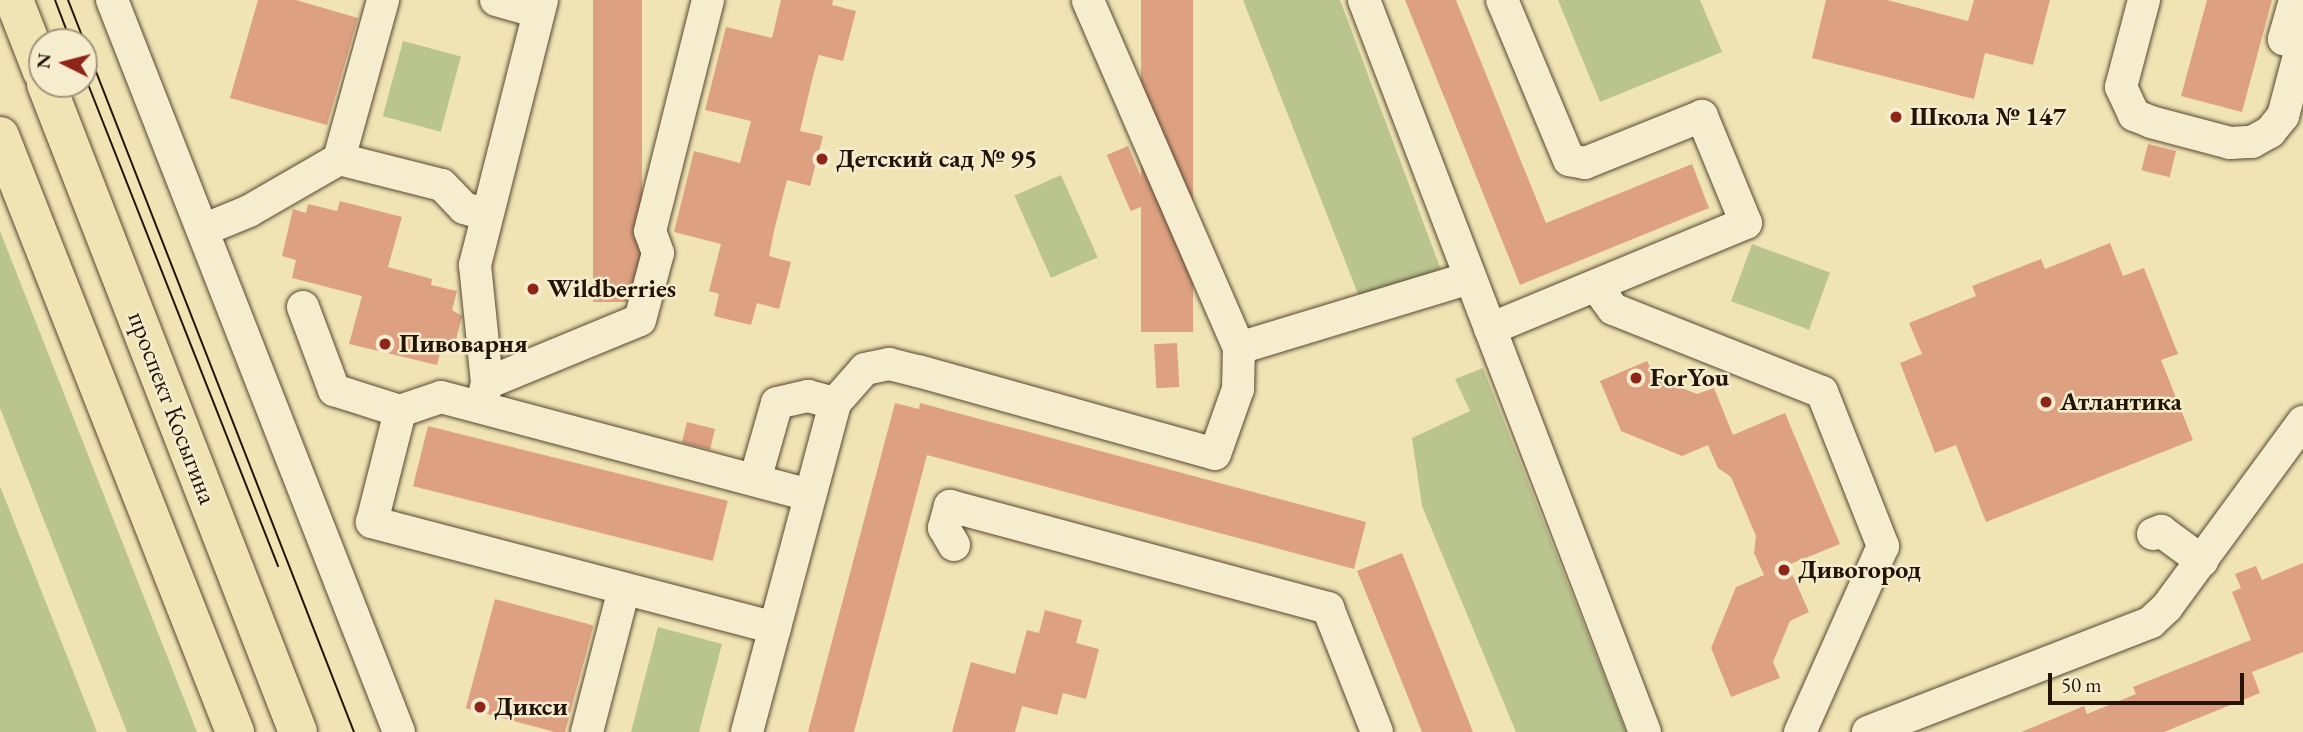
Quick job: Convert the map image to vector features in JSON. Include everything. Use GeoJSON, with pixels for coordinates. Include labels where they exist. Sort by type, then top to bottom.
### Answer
{"type":"FeatureCollection","features":[{"type":"Feature","properties":{"kind":"main road"},"geometry":{"type":"LineString","coordinates":[[14,0],[28,36]]}},
{"type":"Feature","properties":{"kind":"main road","name":"проспект Косыгина"},"geometry":{"type":"LineString","coordinates":[[52,98],[298,732]]}},
{"type":"Feature","properties":{"kind":"main road"},"geometry":{"type":"LineString","coordinates":[[0,136],[235,732]]}},
{"type":"Feature","properties":{"kind":"street"},"geometry":{"type":"LineString","coordinates":[[112,0],[399,732]]}},
{"type":"Feature","properties":{"kind":"street"},"geometry":{"type":"LineString","coordinates":[[339,159],[383,0]]}},
{"type":"Feature","properties":{"kind":"street"},"geometry":{"type":"LineString","coordinates":[[484,396],[475,265],[540,6],[496,0]]}},
{"type":"Feature","properties":{"kind":"street"},"geometry":{"type":"LineString","coordinates":[[484,396],[640,320],[658,254],[650,231],[708,0]]}},
{"type":"Feature","properties":{"kind":"street"},"geometry":{"type":"LineString","coordinates":[[747,732],[835,403],[865,369],[888,364],[1215,454],[1238,389],[1239,348],[1088,0]]}},
{"type":"Feature","properties":{"kind":"street"},"geometry":{"type":"LineString","coordinates":[[1364,0],[1645,732]]}},
{"type":"Feature","properties":{"kind":"street"},"geometry":{"type":"LineString","coordinates":[[1490,329],[1597,287],[1746,223],[1702,116],[1585,163],[1569,160],[1502,0]]}},
{"type":"Feature","properties":{"kind":"street"},"geometry":{"type":"LineString","coordinates":[[2144,0],[2121,87],[2134,115],[2230,143],[2252,142],[2270,132],[2283,116],[2303,44],[2284,39],[2295,0]]}},
{"type":"Feature","properties":{"kind":"street"},"geometry":{"type":"LineString","coordinates":[[203,230],[249,211],[339,159],[442,185],[464,208],[488,215]]}},
{"type":"Feature","properties":{"kind":"street"},"geometry":{"type":"LineString","coordinates":[[1239,348],[1469,278]]}},
{"type":"Feature","properties":{"kind":"street"},"geometry":{"type":"LineString","coordinates":[[1597,287],[1613,309],[1822,392],[1883,546],[1800,732]]}},
{"type":"Feature","properties":{"kind":"street"},"geometry":{"type":"LineString","coordinates":[[303,307],[334,390],[400,411],[442,397],[484,396],[810,495]]}},
{"type":"Feature","properties":{"kind":"street"},"geometry":{"type":"LineString","coordinates":[[755,480],[776,403],[808,396],[835,403]]}},
{"type":"Feature","properties":{"kind":"street"},"geometry":{"type":"LineString","coordinates":[[372,522],[400,411]]}},
{"type":"Feature","properties":{"kind":"street"},"geometry":{"type":"LineString","coordinates":[[1868,732],[2135,631],[2167,607],[2303,422]]}},
{"type":"Feature","properties":{"kind":"street"},"geometry":{"type":"LineString","coordinates":[[954,545],[944,527],[950,506],[1328,608],[1377,732]]}},
{"type":"Feature","properties":{"kind":"street"},"geometry":{"type":"LineString","coordinates":[[324,540],[372,522],[775,628]]}},
{"type":"Feature","properties":{"kind":"street"},"geometry":{"type":"LineString","coordinates":[[2153,534],[2161,531],[2202,561]]}},
{"type":"Feature","properties":{"kind":"street"},"geometry":{"type":"LineString","coordinates":[[587,732],[624,589]]}},
{"type":"Feature","properties":{"kind":"green space"},"geometry":{"type":"Polygon","coordinates":[[[1243,0],[1340,0],[1443,275],[1360,299],[1243,0]]]}},
{"type":"Feature","properties":{"kind":"green space"},"geometry":{"type":"Polygon","coordinates":[[[1558,0],[1700,0],[1722,52],[1600,102],[1558,0]]]}},
{"type":"Feature","properties":{"kind":"green space"},"geometry":{"type":"Polygon","coordinates":[[[403,41],[461,57],[441,132],[383,116],[403,41]]]}},
{"type":"Feature","properties":{"kind":"green space"},"geometry":{"type":"Polygon","coordinates":[[[1061,175],[1098,257],[1051,278],[1014,196],[1061,175]]]}},
{"type":"Feature","properties":{"kind":"green space"},"geometry":{"type":"Polygon","coordinates":[[[0,231],[197,732],[127,732],[0,408],[0,231]]]}},
{"type":"Feature","properties":{"kind":"green space"},"geometry":{"type":"Polygon","coordinates":[[[1752,244],[1830,272],[1809,330],[1731,301],[1752,244]]]}},
{"type":"Feature","properties":{"kind":"green space"},"geometry":{"type":"Polygon","coordinates":[[[1483,368],[1626,732],[1516,732],[1422,506],[1412,438],[1470,411],[1455,379],[1483,368]]]}},
{"type":"Feature","properties":{"kind":"green space"},"geometry":{"type":"Polygon","coordinates":[[[0,486],[97,732],[0,732],[0,486]]]}},
{"type":"Feature","properties":{"kind":"green space"},"geometry":{"type":"Polygon","coordinates":[[[658,627],[722,644],[699,732],[631,732],[658,627]]]}},
{"type":"Feature","properties":{"kind":"building"},"geometry":{"type":"Polygon","coordinates":[[[258,0],[296,0],[358,18],[327,125],[230,98],[258,0]]]}},
{"type":"Feature","properties":{"kind":"building"},"geometry":{"type":"Polygon","coordinates":[[[593,0],[642,0],[642,302],[593,302],[593,0]]]}},
{"type":"Feature","properties":{"kind":"building"},"geometry":{"type":"Polygon","coordinates":[[[781,0],[833,0],[832,5],[856,11],[843,61],[819,55],[813,76],[800,131],[823,136],[810,186],[787,180],[774,231],[769,256],[791,262],[779,309],[757,303],[751,325],[714,316],[719,294],[709,291],[721,244],[674,232],[694,151],[740,163],[751,121],[705,110],[726,27],[772,38],[781,0]]]}},
{"type":"Feature","properties":{"kind":"building"},"geometry":{"type":"Polygon","coordinates":[[[1141,0],[1193,0],[1193,332],[1141,332],[1141,0]]]}},
{"type":"Feature","properties":{"kind":"building"},"geometry":{"type":"Polygon","coordinates":[[[1405,0],[1456,0],[1546,223],[1692,164],[1709,208],[1520,285],[1405,0]]]}},
{"type":"Feature","properties":{"kind":"building"},"geometry":{"type":"Polygon","coordinates":[[[1826,0],[1887,0],[1968,21],[1974,0],[2050,0],[2033,65],[1985,53],[1974,99],[1812,58],[1826,0]]]}},
{"type":"Feature","properties":{"kind":"building"},"geometry":{"type":"Polygon","coordinates":[[[2207,0],[2272,0],[2242,112],[2181,96],[2207,0]]]}},
{"type":"Feature","properties":{"kind":"building"},"geometry":{"type":"Polygon","coordinates":[[[2148,144],[2176,151],[2170,177],[2141,170],[2148,144]]]}},
{"type":"Feature","properties":{"kind":"building"},"geometry":{"type":"Polygon","coordinates":[[[1128,146],[1152,202],[1131,211],[1107,155],[1128,146]]]}},
{"type":"Feature","properties":{"kind":"building"},"geometry":{"type":"Polygon","coordinates":[[[340,201],[402,217],[388,267],[432,279],[431,285],[457,291],[452,310],[462,316],[454,348],[442,345],[437,365],[349,344],[362,296],[292,278],[296,260],[282,256],[293,209],[306,213],[308,204],[337,211],[340,201]]]}},
{"type":"Feature","properties":{"kind":"building","name":"Атлантика"},"geometry":{"type":"Polygon","coordinates":[[[2110,243],[2123,276],[2144,268],[2178,354],[2161,360],[2193,440],[1986,522],[1956,445],[1935,453],[1900,363],[1922,354],[1909,323],[1976,296],[1972,286],[2041,259],[2045,269],[2110,243]]]}},
{"type":"Feature","properties":{"kind":"building"},"geometry":{"type":"Polygon","coordinates":[[[1177,343],[1179,387],[1156,388],[1154,344],[1177,343]]]}},
{"type":"Feature","properties":{"kind":"building"},"geometry":{"type":"Polygon","coordinates":[[[1647,361],[1656,378],[1697,394],[1714,388],[1733,435],[1785,413],[1840,544],[1788,565],[1809,612],[1790,621],[1773,662],[1780,678],[1731,697],[1711,648],[1736,587],[1764,575],[1754,553],[1756,536],[1731,477],[1718,468],[1708,445],[1682,456],[1621,431],[1600,381],[1647,361]]]}},
{"type":"Feature","properties":{"kind":"building"},"geometry":{"type":"Polygon","coordinates":[[[895,403],[919,409],[920,403],[1366,522],[1354,569],[927,455],[854,732],[808,732],[895,403]]]}},
{"type":"Feature","properties":{"kind":"building"},"geometry":{"type":"Polygon","coordinates":[[[687,422],[715,429],[710,449],[682,442],[687,422]]]}},
{"type":"Feature","properties":{"kind":"building"},"geometry":{"type":"Polygon","coordinates":[[[428,426],[728,501],[713,561],[413,486],[428,426]]]}},
{"type":"Feature","properties":{"kind":"building"},"geometry":{"type":"Polygon","coordinates":[[[1402,553],[1473,732],[1422,732],[1357,571],[1402,553]]]}},
{"type":"Feature","properties":{"kind":"building"},"geometry":{"type":"Polygon","coordinates":[[[2303,563],[2303,652],[2252,672],[2260,693],[2164,732],[2021,732],[2084,706],[2087,714],[2136,694],[2133,687],[2251,640],[2232,592],[2241,588],[2235,574],[2256,566],[2262,580],[2303,563]]]}},
{"type":"Feature","properties":{"kind":"building"},"geometry":{"type":"Polygon","coordinates":[[[495,599],[594,625],[565,732],[555,732],[466,708],[495,599]]]}},
{"type":"Feature","properties":{"kind":"building"},"geometry":{"type":"Polygon","coordinates":[[[1045,610],[1082,620],[1076,643],[1099,649],[1086,699],[1063,693],[1057,715],[1022,706],[1015,732],[952,732],[971,662],[1015,674],[1027,630],[1039,633],[1045,610]]]}},
{"type":"Feature","properties":{"kind":"tram line"},"geometry":{"type":"LineString","coordinates":[[55,0],[66,28]]}},
{"type":"Feature","properties":{"kind":"tram line"},"geometry":{"type":"LineString","coordinates":[[68,0],[354,732]]}},
{"type":"Feature","properties":{"kind":"tram line"},"geometry":{"type":"LineString","coordinates":[[93,98],[278,566]]}},
{"type":"Feature","properties":{"kind":"place","name":"Школа № 147"},"geometry":{"type":"Point","coordinates":[1896,117]}},
{"type":"Feature","properties":{"kind":"place","name":"Детский сад № 95"},"geometry":{"type":"Point","coordinates":[822,159]}},
{"type":"Feature","properties":{"kind":"place","name":"Wildberries"},"geometry":{"type":"Point","coordinates":[533,289]}},
{"type":"Feature","properties":{"kind":"place","name":"Пивоварня"},"geometry":{"type":"Point","coordinates":[385,344]}},
{"type":"Feature","properties":{"kind":"place","name":"ForYou"},"geometry":{"type":"Point","coordinates":[1636,378]}},
{"type":"Feature","properties":{"kind":"place","name":"Атлантика"},"geometry":{"type":"Point","coordinates":[2046,402]}},
{"type":"Feature","properties":{"kind":"place","name":"Дивогород"},"geometry":{"type":"Point","coordinates":[1784,570]}},
{"type":"Feature","properties":{"kind":"place","name":"Дикси"},"geometry":{"type":"Point","coordinates":[480,707]}}]}
